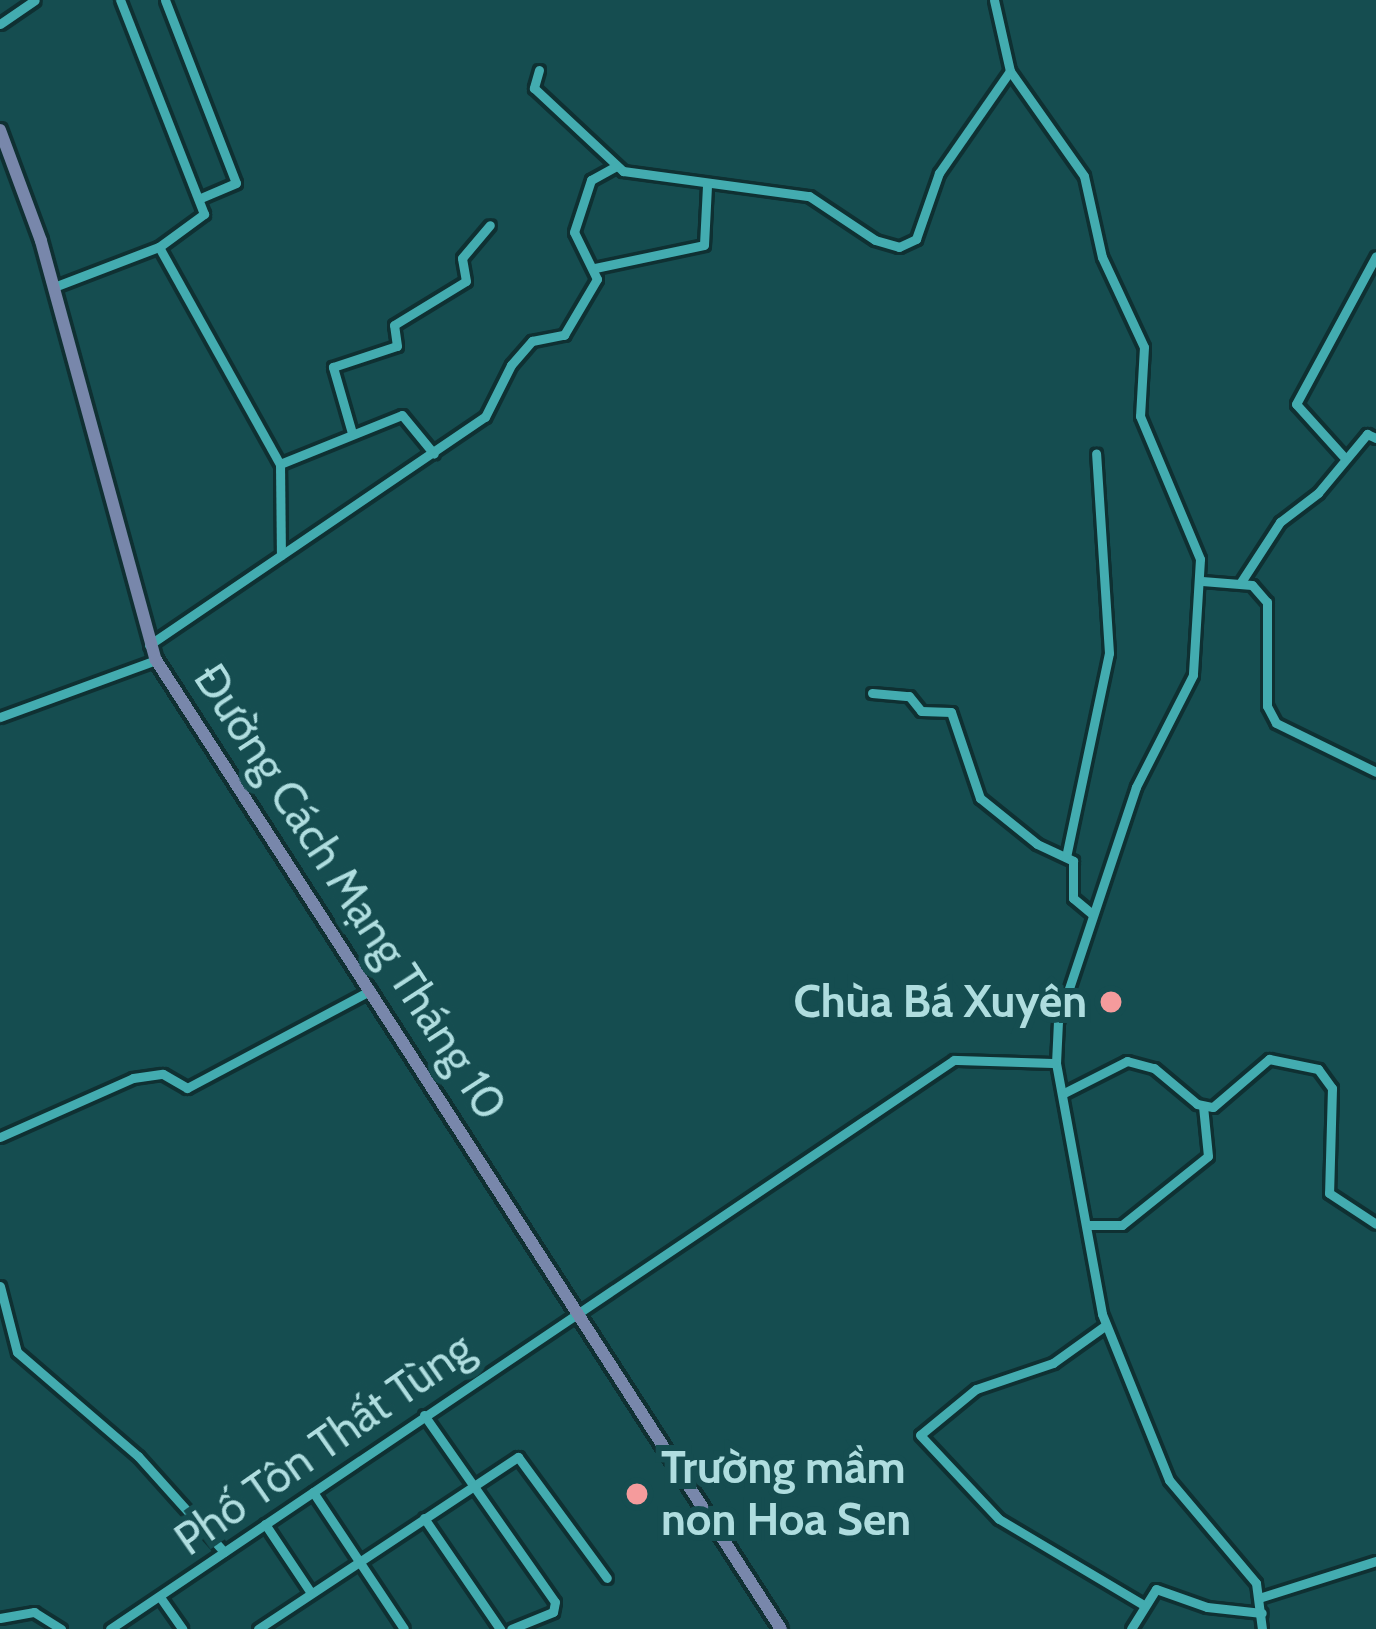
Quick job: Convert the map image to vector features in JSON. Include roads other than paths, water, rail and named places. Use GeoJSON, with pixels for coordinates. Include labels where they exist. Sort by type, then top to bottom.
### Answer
{"type":"FeatureCollection","features":[{"type":"Feature","properties":{"kind":"main road","name":"Đường Cách Mạng Tháng 10"},"geometry":{"type":"LineString","coordinates":[[0,130],[54,287],[156,660],[373,989],[574,1311],[781,1629]]}},
{"type":"Feature","properties":{"kind":"street"},"geometry":{"type":"LineString","coordinates":[[0,24],[35,0]]}},
{"type":"Feature","properties":{"kind":"street"},"geometry":{"type":"LineString","coordinates":[[54,287],[159,247],[203,217],[201,198],[120,0]]}},
{"type":"Feature","properties":{"kind":"street"},"geometry":{"type":"LineString","coordinates":[[165,0],[236,183],[201,198]]}},
{"type":"Feature","properties":{"kind":"street"},"geometry":{"type":"LineString","coordinates":[[994,0],[1010,71],[1084,176],[1102,257],[1144,347],[1140,416],[1182,505],[1202,581],[1193,675],[1136,787],[1058,1021],[1056,1063],[1106,1325],[1169,1480],[1262,1597],[1262,1629]]}},
{"type":"Feature","properties":{"kind":"street"},"geometry":{"type":"LineString","coordinates":[[539,70],[534,88],[616,166],[651,179],[809,196],[875,240],[906,246],[920,232],[949,157],[1010,71]]}},
{"type":"Feature","properties":{"kind":"street"},"geometry":{"type":"LineString","coordinates":[[149,645],[485,417],[532,341],[564,335],[597,279],[596,268],[574,232],[591,180],[616,166]]}},
{"type":"Feature","properties":{"kind":"street"},"geometry":{"type":"LineString","coordinates":[[596,268],[704,245],[707,185]]}},
{"type":"Feature","properties":{"kind":"street"},"geometry":{"type":"LineString","coordinates":[[352,433],[333,367],[397,346],[394,325],[466,281],[462,258],[490,225]]}},
{"type":"Feature","properties":{"kind":"street"},"geometry":{"type":"LineString","coordinates":[[159,247],[280,464],[281,555]]}},
{"type":"Feature","properties":{"kind":"street"},"geometry":{"type":"LineString","coordinates":[[1343,456],[1296,404],[1376,256]]}},
{"type":"Feature","properties":{"kind":"street"},"geometry":{"type":"LineString","coordinates":[[280,464],[402,415],[434,454]]}},
{"type":"Feature","properties":{"kind":"street"},"geometry":{"type":"LineString","coordinates":[[1241,582],[1273,530],[1318,494],[1343,456],[1366,434],[1376,438]]}},
{"type":"Feature","properties":{"kind":"street"},"geometry":{"type":"LineString","coordinates":[[1066,857],[1109,653],[1096,453]]}},
{"type":"Feature","properties":{"kind":"street"},"geometry":{"type":"LineString","coordinates":[[1202,581],[1241,582],[1267,602],[1267,706],[1276,723],[1376,772]]}},
{"type":"Feature","properties":{"kind":"street"},"geometry":{"type":"LineString","coordinates":[[0,717],[156,660]]}},
{"type":"Feature","properties":{"kind":"street"},"geometry":{"type":"LineString","coordinates":[[872,693],[909,696],[920,711],[951,712],[980,798],[1066,857],[1078,871],[1073,898],[1092,914]]}},
{"type":"Feature","properties":{"kind":"street"},"geometry":{"type":"LineString","coordinates":[[0,1137],[133,1078],[163,1074],[187,1088],[373,989]]}},
{"type":"Feature","properties":{"kind":"street"},"geometry":{"type":"LineString","coordinates":[[1203,1106],[1222,1102],[1268,1059],[1324,1073],[1335,1155],[1325,1181],[1334,1199],[1376,1224]]}},
{"type":"Feature","properties":{"kind":"street","name":"Phố Tôn Thất Tùng"},"geometry":{"type":"LineString","coordinates":[[110,1629],[574,1311],[954,1060],[1056,1063]]}},
{"type":"Feature","properties":{"kind":"street"},"geometry":{"type":"LineString","coordinates":[[1063,1094],[1127,1061],[1162,1072],[1203,1106],[1208,1156],[1122,1225],[1090,1225]]}},
{"type":"Feature","properties":{"kind":"street"},"geometry":{"type":"LineString","coordinates":[[0,1286],[17,1352],[138,1456],[224,1552]]}},
{"type":"Feature","properties":{"kind":"street"},"geometry":{"type":"LineString","coordinates":[[1106,1325],[1053,1363],[976,1389],[920,1435],[999,1519],[1144,1605]]}},
{"type":"Feature","properties":{"kind":"street"},"geometry":{"type":"LineString","coordinates":[[424,1414],[555,1602],[553,1612],[511,1629]]}},
{"type":"Feature","properties":{"kind":"street"},"geometry":{"type":"LineString","coordinates":[[258,1629],[473,1485],[523,1458],[607,1578]]}},
{"type":"Feature","properties":{"kind":"street"},"geometry":{"type":"LineString","coordinates":[[313,1492],[401,1625],[385,1629]]}},
{"type":"Feature","properties":{"kind":"street"},"geometry":{"type":"LineString","coordinates":[[424,1518],[500,1629]]}},
{"type":"Feature","properties":{"kind":"street"},"geometry":{"type":"LineString","coordinates":[[265,1524],[311,1593]]}},
{"type":"Feature","properties":{"kind":"street"},"geometry":{"type":"LineString","coordinates":[[1262,1597],[1376,1562]]}},
{"type":"Feature","properties":{"kind":"street"},"geometry":{"type":"LineString","coordinates":[[1131,1629],[1160,1588],[1207,1606],[1262,1613]]}},
{"type":"Feature","properties":{"kind":"street"},"geometry":{"type":"LineString","coordinates":[[160,1597],[182,1629]]}},
{"type":"Feature","properties":{"kind":"street"},"geometry":{"type":"LineString","coordinates":[[0,1618],[34,1612],[61,1629]]}},
{"type":"Feature","properties":{"kind":"place","name":"Chùa Bá Xuyên"},"geometry":{"type":"Point","coordinates":[1111,1002]}},
{"type":"Feature","properties":{"kind":"place","name":"Trường mầm non Hoa Sen"},"geometry":{"type":"Point","coordinates":[637,1494]}}]}
